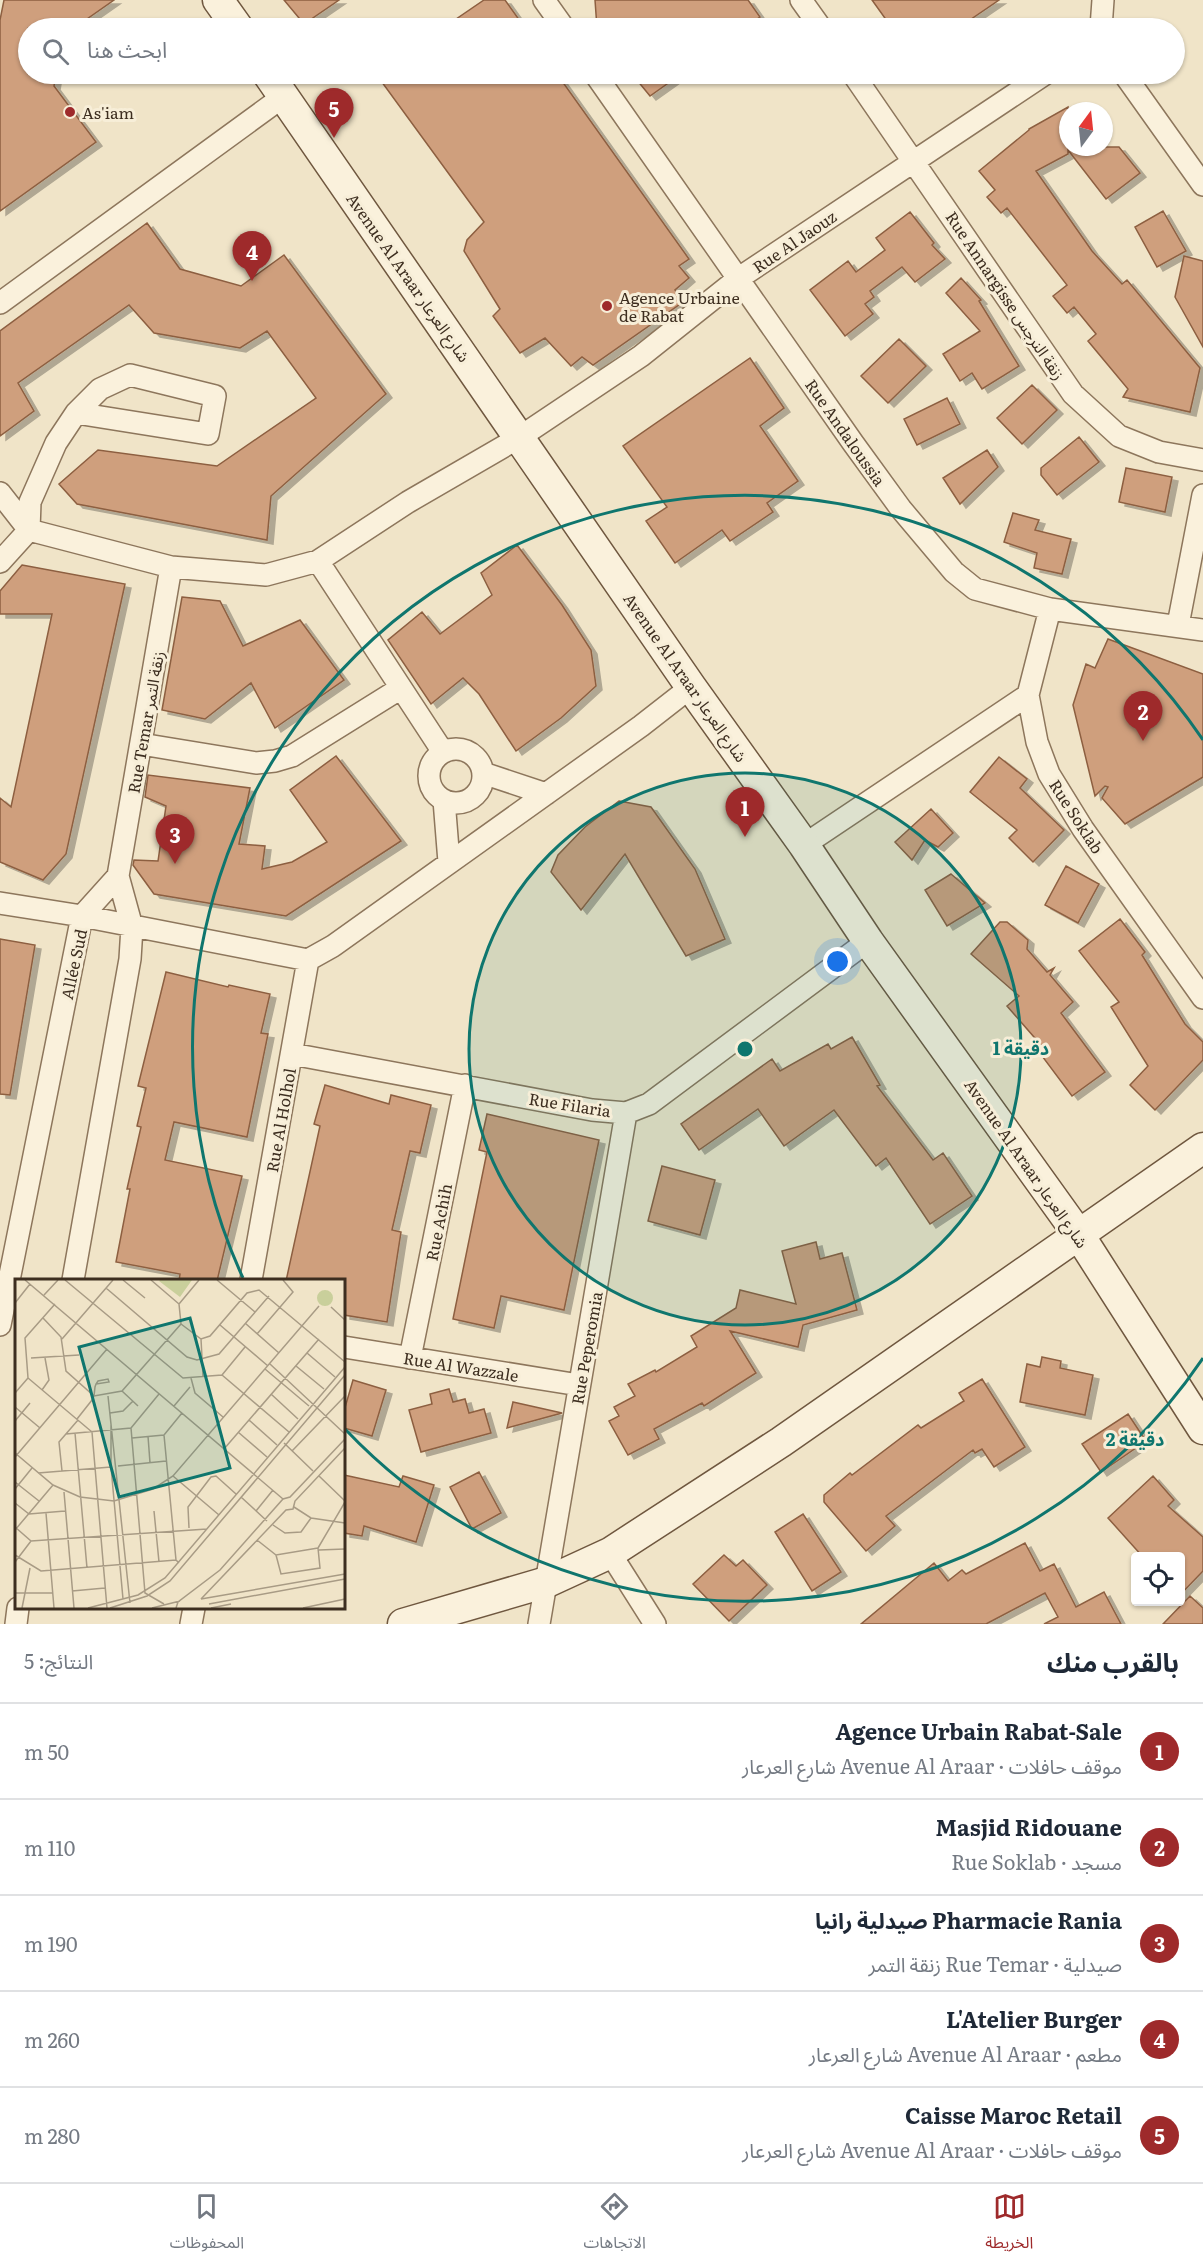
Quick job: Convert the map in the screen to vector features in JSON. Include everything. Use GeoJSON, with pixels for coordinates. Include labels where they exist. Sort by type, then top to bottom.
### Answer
{"type":"FeatureCollection","features":[{"type":"Feature","properties":{"kind":"street"},"geometry":{"type":"LineString","coordinates":[[218,0],[231,18]]}},
{"type":"Feature","properties":{"kind":"street"},"geometry":{"type":"LineString","coordinates":[[544,0],[557,18]]}},
{"type":"Feature","properties":{"kind":"street"},"geometry":{"type":"LineString","coordinates":[[801,0],[814,18]]}},
{"type":"Feature","properties":{"kind":"street"},"geometry":{"type":"LineString","coordinates":[[1102,18],[1103,0]]}},
{"type":"Feature","properties":{"kind":"street","name":"Rue Andaloussia"},"geometry":{"type":"LineString","coordinates":[[603,84],[887,490],[926,541],[954,572],[975,589],[1050,609],[1203,630]]}},
{"type":"Feature","properties":{"kind":"street","name":"Rue Annargisse زنقة النرجس"},"geometry":{"type":"LineString","coordinates":[[860,84],[1073,394],[1119,436],[1159,452],[1203,460]]}},
{"type":"Feature","properties":{"kind":"street","name":"Rue Al Jaouz"},"geometry":{"type":"LineString","coordinates":[[29,530],[171,567],[266,575],[318,561],[408,502],[520,437],[641,356],[739,278],[1030,84]]}},
{"type":"Feature","properties":{"kind":"street"},"geometry":{"type":"LineString","coordinates":[[1131,84],[1203,184]]}},
{"type":"Feature","properties":{"kind":"street"},"geometry":{"type":"LineString","coordinates":[[0,303],[276,85]]}},
{"type":"Feature","properties":{"kind":"street","name":"Avenue Al Araar شارع العرعار"},"geometry":{"type":"LineString","coordinates":[[276,85],[691,687],[804,844],[868,941],[1079,1234],[1200,1420]]}},
{"type":"Feature","properties":{"kind":"street"},"geometry":{"type":"LineString","coordinates":[[0,562],[29,530],[30,502],[56,444],[76,413],[100,389],[130,375],[215,396],[208,434],[76,413]]}},
{"type":"Feature","properties":{"kind":"street"},"geometry":{"type":"LineString","coordinates":[[0,493],[29,530]]}},
{"type":"Feature","properties":{"kind":"street"},"geometry":{"type":"LineString","coordinates":[[1178,625],[1203,495]]}},
{"type":"Feature","properties":{"kind":"street"},"geometry":{"type":"LineString","coordinates":[[318,561],[443,752]]}},
{"type":"Feature","properties":{"kind":"street","name":"Rue Temar زنقة التمر"},"geometry":{"type":"LineString","coordinates":[[118,876],[171,567]]}},
{"type":"Feature","properties":{"kind":"street","name":"Rue Soklab"},"geometry":{"type":"LineString","coordinates":[[1050,609],[1028,695],[1037,742],[1049,774],[1083,829],[1203,998]]}},
{"type":"Feature","properties":{"kind":"street"},"geometry":{"type":"LineString","coordinates":[[0,903],[82,916],[308,960],[333,946],[691,687]]}},
{"type":"Feature","properties":{"kind":"street"},"geometry":{"type":"LineString","coordinates":[[141,744],[256,763],[275,761],[292,756],[400,688]]}},
{"type":"Feature","properties":{"kind":"street"},"geometry":{"type":"LineString","coordinates":[[804,844],[1028,695]]}},
{"type":"Feature","properties":{"kind":"street"},"geometry":{"type":"LineString","coordinates":[[460,749],[476,757],[483,773],[482,783],[471,798],[463,802],[453,802],[444,800],[432,788],[429,772],[432,764],[443,752],[460,749]]}},
{"type":"Feature","properties":{"kind":"street"},"geometry":{"type":"LineString","coordinates":[[483,773],[546,794]]}},
{"type":"Feature","properties":{"kind":"street"},"geometry":{"type":"LineString","coordinates":[[444,800],[449,862]]}},
{"type":"Feature","properties":{"kind":"street"},"geometry":{"type":"LineString","coordinates":[[73,1279],[130,959],[132,927],[118,876]]}},
{"type":"Feature","properties":{"kind":"street","name":"Allée Sud"},"geometry":{"type":"LineString","coordinates":[[0,1325],[82,916],[118,876]]}},
{"type":"Feature","properties":{"kind":"street","name":"Rue Filaria"},"geometry":{"type":"LineString","coordinates":[[292,1054],[592,1110],[626,1113],[649,1104],[868,941]]}},
{"type":"Feature","properties":{"kind":"street","name":"Rue Al Holhol"},"geometry":{"type":"LineString","coordinates":[[251,1279],[308,960]]}},
{"type":"Feature","properties":{"kind":"street","name":"Rue Achih"},"geometry":{"type":"LineString","coordinates":[[410,1358],[465,1085]]}},
{"type":"Feature","properties":{"kind":"street","name":"Rue Peperomia"},"geometry":{"type":"LineString","coordinates":[[539,1624],[626,1113]]}},
{"type":"Feature","properties":{"kind":"street"},"geometry":{"type":"LineString","coordinates":[[403,1624],[547,1582],[610,1553],[781,1442],[1203,1148]]}},
{"type":"Feature","properties":{"kind":"street","name":"Rue Al Wazzale"},"geometry":{"type":"LineString","coordinates":[[345,1347],[579,1385]]}},
{"type":"Feature","properties":{"kind":"street"},"geometry":{"type":"LineString","coordinates":[[610,1553],[655,1624]]}},
{"type":"Feature","properties":{"kind":"street"},"geometry":{"type":"LineString","coordinates":[[15,1624],[18,1609]]}},
{"type":"Feature","properties":{"kind":"street"},"geometry":{"type":"LineString","coordinates":[[191,1624],[194,1609]]}},
{"type":"Feature","properties":{"kind":"building"},"geometry":{"type":"Polygon","coordinates":[[[4,0],[114,0],[88,18],[18,18],[18,84],[54,84],[96,142],[0,211],[0,20],[4,0]]]}},
{"type":"Feature","properties":{"kind":"building"},"geometry":{"type":"Polygon","coordinates":[[[284,0],[339,0],[313,18],[299,18],[284,0]]]}},
{"type":"Feature","properties":{"kind":"building"},"geometry":{"type":"Polygon","coordinates":[[[484,0],[505,0],[518,18],[458,18],[484,0]]]}},
{"type":"Feature","properties":{"kind":"building"},"geometry":{"type":"Polygon","coordinates":[[[595,0],[748,0],[760,17],[759,18],[596,18],[595,0]]]}},
{"type":"Feature","properties":{"kind":"building"},"geometry":{"type":"Polygon","coordinates":[[[872,0],[999,0],[973,18],[885,18],[872,0]]]}},
{"type":"Feature","properties":{"kind":"building"},"geometry":{"type":"Polygon","coordinates":[[[383,84],[564,84],[689,259],[679,266],[689,278],[675,290],[683,302],[593,365],[582,357],[571,366],[545,338],[520,353],[493,316],[500,309],[464,251],[467,240],[484,222],[383,84]]]}},
{"type":"Feature","properties":{"kind":"building"},"geometry":{"type":"Polygon","coordinates":[[[640,84],[667,84],[650,96],[640,84]]]}},
{"type":"Feature","properties":{"kind":"building"},"geometry":{"type":"Polygon","coordinates":[[[1059,112],[1059,156],[1064,156],[1036,171],[1092,251],[1122,284],[1127,280],[1200,368],[1190,412],[1123,397],[1128,389],[1088,341],[1096,334],[1074,307],[1067,313],[1053,296],[1067,285],[1007,208],[1001,213],[987,197],[995,190],[979,171],[1029,129],[1059,112]]]}},
{"type":"Feature","properties":{"kind":"building"},"geometry":{"type":"Polygon","coordinates":[[[1113,147],[1119,147],[1140,173],[1106,199],[1073,156],[1113,156],[1113,147]]]}},
{"type":"Feature","properties":{"kind":"building"},"geometry":{"type":"Polygon","coordinates":[[[1163,211],[1186,251],[1157,267],[1135,227],[1163,211]]]}},
{"type":"Feature","properties":{"kind":"building"},"geometry":{"type":"Polygon","coordinates":[[[910,212],[934,243],[932,245],[945,259],[915,282],[902,267],[870,291],[874,297],[865,304],[873,314],[845,336],[810,290],[848,261],[856,272],[885,250],[876,238],[910,212]]]}},
{"type":"Feature","properties":{"kind":"building"},"geometry":{"type":"Polygon","coordinates":[[[147,223],[180,269],[241,286],[284,255],[386,394],[271,496],[267,540],[77,504],[59,484],[98,450],[217,466],[316,398],[267,331],[240,348],[154,333],[129,305],[18,383],[34,411],[0,436],[0,331],[147,223]]]}},
{"type":"Feature","properties":{"kind":"building"},"geometry":{"type":"Polygon","coordinates":[[[1184,256],[1203,261],[1203,347],[1175,297],[1184,256]]]}},
{"type":"Feature","properties":{"kind":"building"},"geometry":{"type":"Polygon","coordinates":[[[961,278],[981,300],[979,301],[1019,366],[982,389],[972,373],[960,381],[943,354],[980,331],[946,293],[961,278]]]}},
{"type":"Feature","properties":{"kind":"building"},"geometry":{"type":"Polygon","coordinates":[[[899,339],[926,366],[888,403],[861,376],[899,339]]]}},
{"type":"Feature","properties":{"kind":"building"},"geometry":{"type":"Polygon","coordinates":[[[750,358],[784,408],[760,426],[798,481],[767,503],[773,512],[730,541],[722,530],[675,563],[646,521],[667,507],[623,446],[750,358]]]}},
{"type":"Feature","properties":{"kind":"building"},"geometry":{"type":"Polygon","coordinates":[[[1032,385],[1057,410],[1022,444],[997,418],[1032,385]]]}},
{"type":"Feature","properties":{"kind":"building"},"geometry":{"type":"Polygon","coordinates":[[[947,398],[960,424],[917,445],[904,419],[947,398]]]}},
{"type":"Feature","properties":{"kind":"building"},"geometry":{"type":"Polygon","coordinates":[[[1079,437],[1099,462],[1057,495],[1041,475],[1041,468],[1079,437]]]}},
{"type":"Feature","properties":{"kind":"building"},"geometry":{"type":"Polygon","coordinates":[[[987,450],[998,467],[960,504],[943,478],[987,450]]]}},
{"type":"Feature","properties":{"kind":"building"},"geometry":{"type":"Polygon","coordinates":[[[1126,468],[1172,477],[1165,512],[1119,502],[1126,468]]]}},
{"type":"Feature","properties":{"kind":"building"},"geometry":{"type":"Polygon","coordinates":[[[1013,513],[1039,520],[1035,530],[1071,539],[1062,574],[1034,568],[1037,553],[1004,542],[1013,513]]]}},
{"type":"Feature","properties":{"kind":"building"},"geometry":{"type":"Polygon","coordinates":[[[517,545],[562,605],[591,650],[596,686],[561,718],[516,751],[479,694],[463,678],[431,704],[388,640],[422,612],[440,634],[492,595],[481,573],[517,545]]]}},
{"type":"Feature","properties":{"kind":"building"},"geometry":{"type":"Polygon","coordinates":[[[22,565],[125,584],[66,854],[43,880],[0,862],[0,798],[11,807],[52,614],[0,614],[0,591],[22,565]]]}},
{"type":"Feature","properties":{"kind":"building"},"geometry":{"type":"Polygon","coordinates":[[[182,597],[220,601],[243,646],[300,620],[344,680],[275,728],[251,683],[205,719],[162,710],[182,597]]]}},
{"type":"Feature","properties":{"kind":"building"},"geometry":{"type":"Polygon","coordinates":[[[1108,639],[1203,674],[1203,777],[1125,824],[1102,798],[1108,787],[1105,786],[1095,796],[1073,705],[1086,664],[1095,668],[1108,639]]]}},
{"type":"Feature","properties":{"kind":"building"},"geometry":{"type":"Polygon","coordinates":[[[336,756],[401,841],[286,916],[154,894],[133,865],[134,860],[158,861],[166,806],[145,797],[148,775],[250,788],[239,844],[265,846],[262,869],[292,862],[327,842],[290,790],[336,756]]]}},
{"type":"Feature","properties":{"kind":"building"},"geometry":{"type":"Polygon","coordinates":[[[999,757],[1027,779],[1020,788],[1064,830],[1033,862],[1009,838],[1017,830],[970,792],[999,757]]]}},
{"type":"Feature","properties":{"kind":"building"},"geometry":{"type":"Polygon","coordinates":[[[619,801],[651,807],[695,869],[725,939],[686,956],[625,854],[581,910],[551,872],[558,855],[585,827],[619,801]]]}},
{"type":"Feature","properties":{"kind":"building"},"geometry":{"type":"Polygon","coordinates":[[[931,809],[953,833],[938,847],[925,840],[912,860],[895,842],[931,809]]]}},
{"type":"Feature","properties":{"kind":"building"},"geometry":{"type":"Polygon","coordinates":[[[1066,866],[1099,884],[1078,923],[1045,905],[1066,866]]]}},
{"type":"Feature","properties":{"kind":"building"},"geometry":{"type":"Polygon","coordinates":[[[951,874],[985,903],[947,926],[925,890],[951,874]]]}},
{"type":"Feature","properties":{"kind":"building"},"geometry":{"type":"Polygon","coordinates":[[[1120,919],[1145,952],[1142,955],[1185,1024],[1203,1042],[1203,1060],[1155,1110],[1130,1085],[1148,1066],[1111,1007],[1119,1002],[1079,951],[1120,919]]]}},
{"type":"Feature","properties":{"kind":"building"},"geometry":{"type":"Polygon","coordinates":[[[1000,922],[1007,922],[1028,940],[1027,949],[1047,972],[1054,968],[1050,975],[1073,1002],[1061,1013],[1105,1072],[1072,1096],[1042,1056],[1047,1052],[1007,1006],[1019,996],[971,954],[1000,922]]]}},
{"type":"Feature","properties":{"kind":"building"},"geometry":{"type":"Polygon","coordinates":[[[0,939],[35,945],[10,1095],[0,1094],[0,939]]]}},
{"type":"Feature","properties":{"kind":"building"},"geometry":{"type":"Polygon","coordinates":[[[166,972],[228,987],[229,985],[270,994],[261,1033],[268,1034],[247,1137],[174,1122],[165,1160],[242,1176],[217,1279],[179,1279],[180,1274],[116,1262],[130,1189],[127,1189],[141,1127],[137,1126],[146,1088],[138,1086],[166,972]]]}},
{"type":"Feature","properties":{"kind":"building"},"geometry":{"type":"Polygon","coordinates":[[[852,1037],[880,1085],[877,1086],[933,1160],[943,1153],[972,1196],[930,1224],[886,1158],[876,1166],[834,1110],[784,1146],[758,1109],[699,1150],[681,1124],[772,1059],[780,1071],[828,1044],[831,1049],[852,1037]]]}},
{"type":"Feature","properties":{"kind":"building"},"geometry":{"type":"Polygon","coordinates":[[[325,1085],[389,1104],[391,1095],[431,1105],[420,1153],[410,1151],[392,1230],[401,1232],[387,1322],[345,1315],[345,1279],[286,1279],[320,1126],[314,1124],[325,1085]]]}},
{"type":"Feature","properties":{"kind":"building"},"geometry":{"type":"Polygon","coordinates":[[[487,1114],[599,1140],[564,1310],[501,1296],[494,1328],[453,1319],[487,1152],[479,1150],[487,1114]]]}},
{"type":"Feature","properties":{"kind":"building"},"geometry":{"type":"Polygon","coordinates":[[[662,1166],[715,1180],[700,1235],[648,1221],[662,1166]]]}},
{"type":"Feature","properties":{"kind":"building"},"geometry":{"type":"Polygon","coordinates":[[[816,1242],[820,1259],[842,1253],[857,1310],[803,1325],[798,1347],[730,1331],[756,1373],[704,1406],[702,1403],[654,1429],[659,1439],[628,1455],[609,1421],[619,1416],[614,1407],[635,1396],[628,1384],[655,1370],[656,1372],[697,1347],[691,1336],[736,1308],[740,1290],[796,1304],[782,1251],[816,1242]]]}},
{"type":"Feature","properties":{"kind":"building"},"geometry":{"type":"Polygon","coordinates":[[[1042,1357],[1061,1361],[1060,1368],[1093,1375],[1085,1415],[1020,1402],[1027,1364],[1040,1367],[1042,1357]]]}},
{"type":"Feature","properties":{"kind":"building"},"geometry":{"type":"Polygon","coordinates":[[[982,1379],[1025,1447],[994,1467],[982,1449],[975,1453],[973,1450],[886,1516],[895,1526],[866,1551],[824,1502],[824,1495],[850,1473],[852,1475],[918,1425],[921,1428],[964,1401],[959,1393],[982,1379]]]}},
{"type":"Feature","properties":{"kind":"building"},"geometry":{"type":"Polygon","coordinates":[[[353,1380],[386,1390],[372,1436],[345,1428],[345,1408],[353,1380]]]}},
{"type":"Feature","properties":{"kind":"building"},"geometry":{"type":"Polygon","coordinates":[[[449,1389],[453,1402],[465,1399],[469,1413],[484,1409],[491,1433],[421,1452],[409,1410],[432,1404],[430,1394],[449,1389]]]}},
{"type":"Feature","properties":{"kind":"building"},"geometry":{"type":"Polygon","coordinates":[[[513,1402],[562,1413],[507,1428],[513,1402]]]}},
{"type":"Feature","properties":{"kind":"building"},"geometry":{"type":"Polygon","coordinates":[[[1128,1414],[1146,1441],[1101,1472],[1082,1444],[1128,1414]]]}},
{"type":"Feature","properties":{"kind":"building"},"geometry":{"type":"Polygon","coordinates":[[[479,1472],[501,1513],[472,1529],[450,1487],[479,1472]]]}},
{"type":"Feature","properties":{"kind":"building"},"geometry":{"type":"Polygon","coordinates":[[[345,1475],[399,1487],[403,1476],[434,1485],[416,1542],[364,1526],[362,1536],[345,1533],[345,1475]]]}},
{"type":"Feature","properties":{"kind":"building"},"geometry":{"type":"Polygon","coordinates":[[[1153,1476],[1174,1500],[1168,1506],[1203,1537],[1203,1571],[1185,1590],[1185,1552],[1139,1552],[1108,1518],[1153,1476]]]}},
{"type":"Feature","properties":{"kind":"building"},"geometry":{"type":"Polygon","coordinates":[[[803,1514],[841,1572],[812,1591],[775,1532],[803,1514]]]}},
{"type":"Feature","properties":{"kind":"building"},"geometry":{"type":"Polygon","coordinates":[[[1025,1543],[1040,1571],[1054,1564],[1076,1607],[1104,1592],[1121,1624],[1044,1624],[1058,1617],[1045,1593],[986,1624],[861,1624],[934,1563],[948,1581],[962,1570],[966,1574],[1025,1543]]]}},
{"type":"Feature","properties":{"kind":"building"},"geometry":{"type":"Polygon","coordinates":[[[724,1555],[736,1566],[743,1560],[767,1585],[729,1621],[693,1584],[724,1555]]]}},
{"type":"Feature","properties":{"kind":"building"},"geometry":{"type":"Polygon","coordinates":[[[1190,1596],[1203,1608],[1203,1624],[1163,1624],[1180,1606],[1185,1606],[1185,1601],[1190,1596]]]}},
{"type":"Feature","properties":{"kind":"place","name":"As'iam"},"geometry":{"type":"Point","coordinates":[70,112]}},
{"type":"Feature","properties":{"kind":"place","name":"Caisse Maroc Retail"},"geometry":{"type":"Point","coordinates":[334,138]}},
{"type":"Feature","properties":{"kind":"place","name":"L'Atelier Burger"},"geometry":{"type":"Point","coordinates":[252,281]}},
{"type":"Feature","properties":{"kind":"place","name":"Agence Urbaine de Rabat"},"geometry":{"type":"Point","coordinates":[607,306]}},
{"type":"Feature","properties":{"kind":"place","name":"Masjid Ridouane"},"geometry":{"type":"Point","coordinates":[1143,741]}},
{"type":"Feature","properties":{"kind":"place","name":"Agence Urbain Rabat-Sale"},"geometry":{"type":"Point","coordinates":[745,837]}},
{"type":"Feature","properties":{"kind":"place","name":"Pharmacie Rania صيدلية رانيا"},"geometry":{"type":"Point","coordinates":[175,864]}}]}
